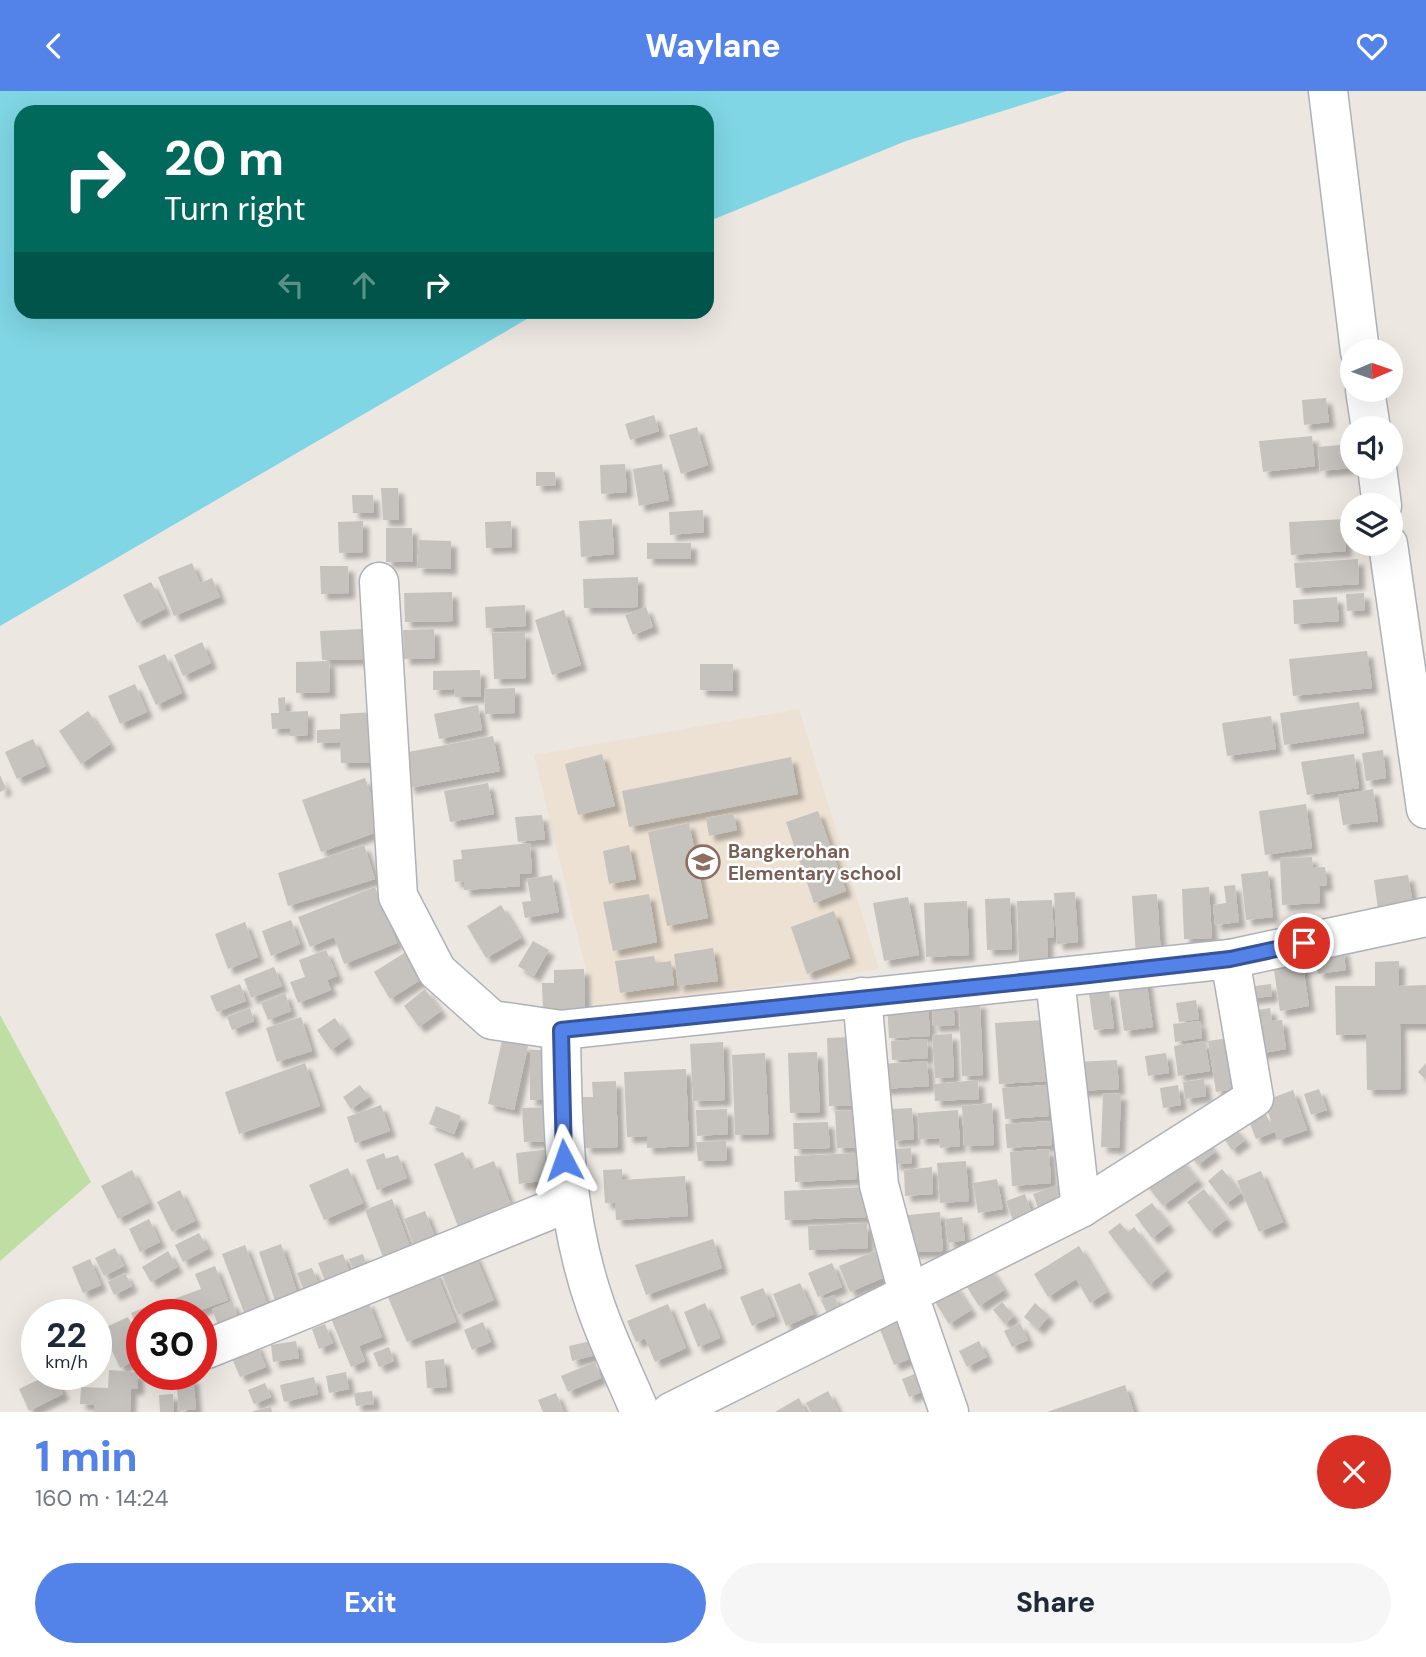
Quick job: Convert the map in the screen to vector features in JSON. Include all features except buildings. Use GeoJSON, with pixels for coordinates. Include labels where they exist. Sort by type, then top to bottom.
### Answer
{"type":"FeatureCollection","features":[{"type":"Feature","properties":{"kind":"street"},"geometry":{"type":"LineString","coordinates":[[1328,91],[1358,339]]}},
{"type":"Feature","properties":{"kind":"street"},"geometry":{"type":"LineString","coordinates":[[1390,556],[1426,809]]}},
{"type":"Feature","properties":{"kind":"street"},"geometry":{"type":"LineString","coordinates":[[379,582],[398,895],[437,971],[492,1020],[561,1030],[1055,979],[1230,959],[1426,917]]}},
{"type":"Feature","properties":{"kind":"street"},"geometry":{"type":"LineString","coordinates":[[671,1412],[1081,1208],[1254,1098],[1230,959]]}},
{"type":"Feature","properties":{"kind":"street"},"geometry":{"type":"LineString","coordinates":[[1055,979],[1081,1208]]}},
{"type":"Feature","properties":{"kind":"street"},"geometry":{"type":"LineString","coordinates":[[862,997],[879,1185],[908,1293],[949,1412]]}},
{"type":"Feature","properties":{"kind":"street"},"geometry":{"type":"LineString","coordinates":[[561,1030],[562,1139],[570,1202],[594,1302],[640,1412]]}},
{"type":"Feature","properties":{"kind":"street"},"geometry":{"type":"LineString","coordinates":[[217,1345],[570,1202]]}},
{"type":"Feature","properties":{"kind":"shaded area","name":"Bangkerohan Elementary school"},"geometry":{"type":"Polygon","coordinates":[[[799,709],[879,969],[596,1011],[534,755],[799,709]]]}},
{"type":"Feature","properties":{"kind":"green space"},"geometry":{"type":"Polygon","coordinates":[[[0,1015],[91,1182],[0,1261],[0,1015]]]}},
{"type":"Feature","properties":{"kind":"water"},"geometry":{"type":"Polygon","coordinates":[[[0,91],[1067,91],[906,141],[714,219],[714,105],[14,105],[14,319],[527,319],[0,626],[0,91]]]}},
{"type":"Feature","properties":{"kind":"place","name":"Bangkerohan Elementary school"},"geometry":{"type":"Point","coordinates":[703,862]}},
{"type":"Feature","properties":{"kind":"route"},"geometry":{"type":"LineString","coordinates":[[564,1160],[561,1030],[1230,959],[1304,943]]}}]}
